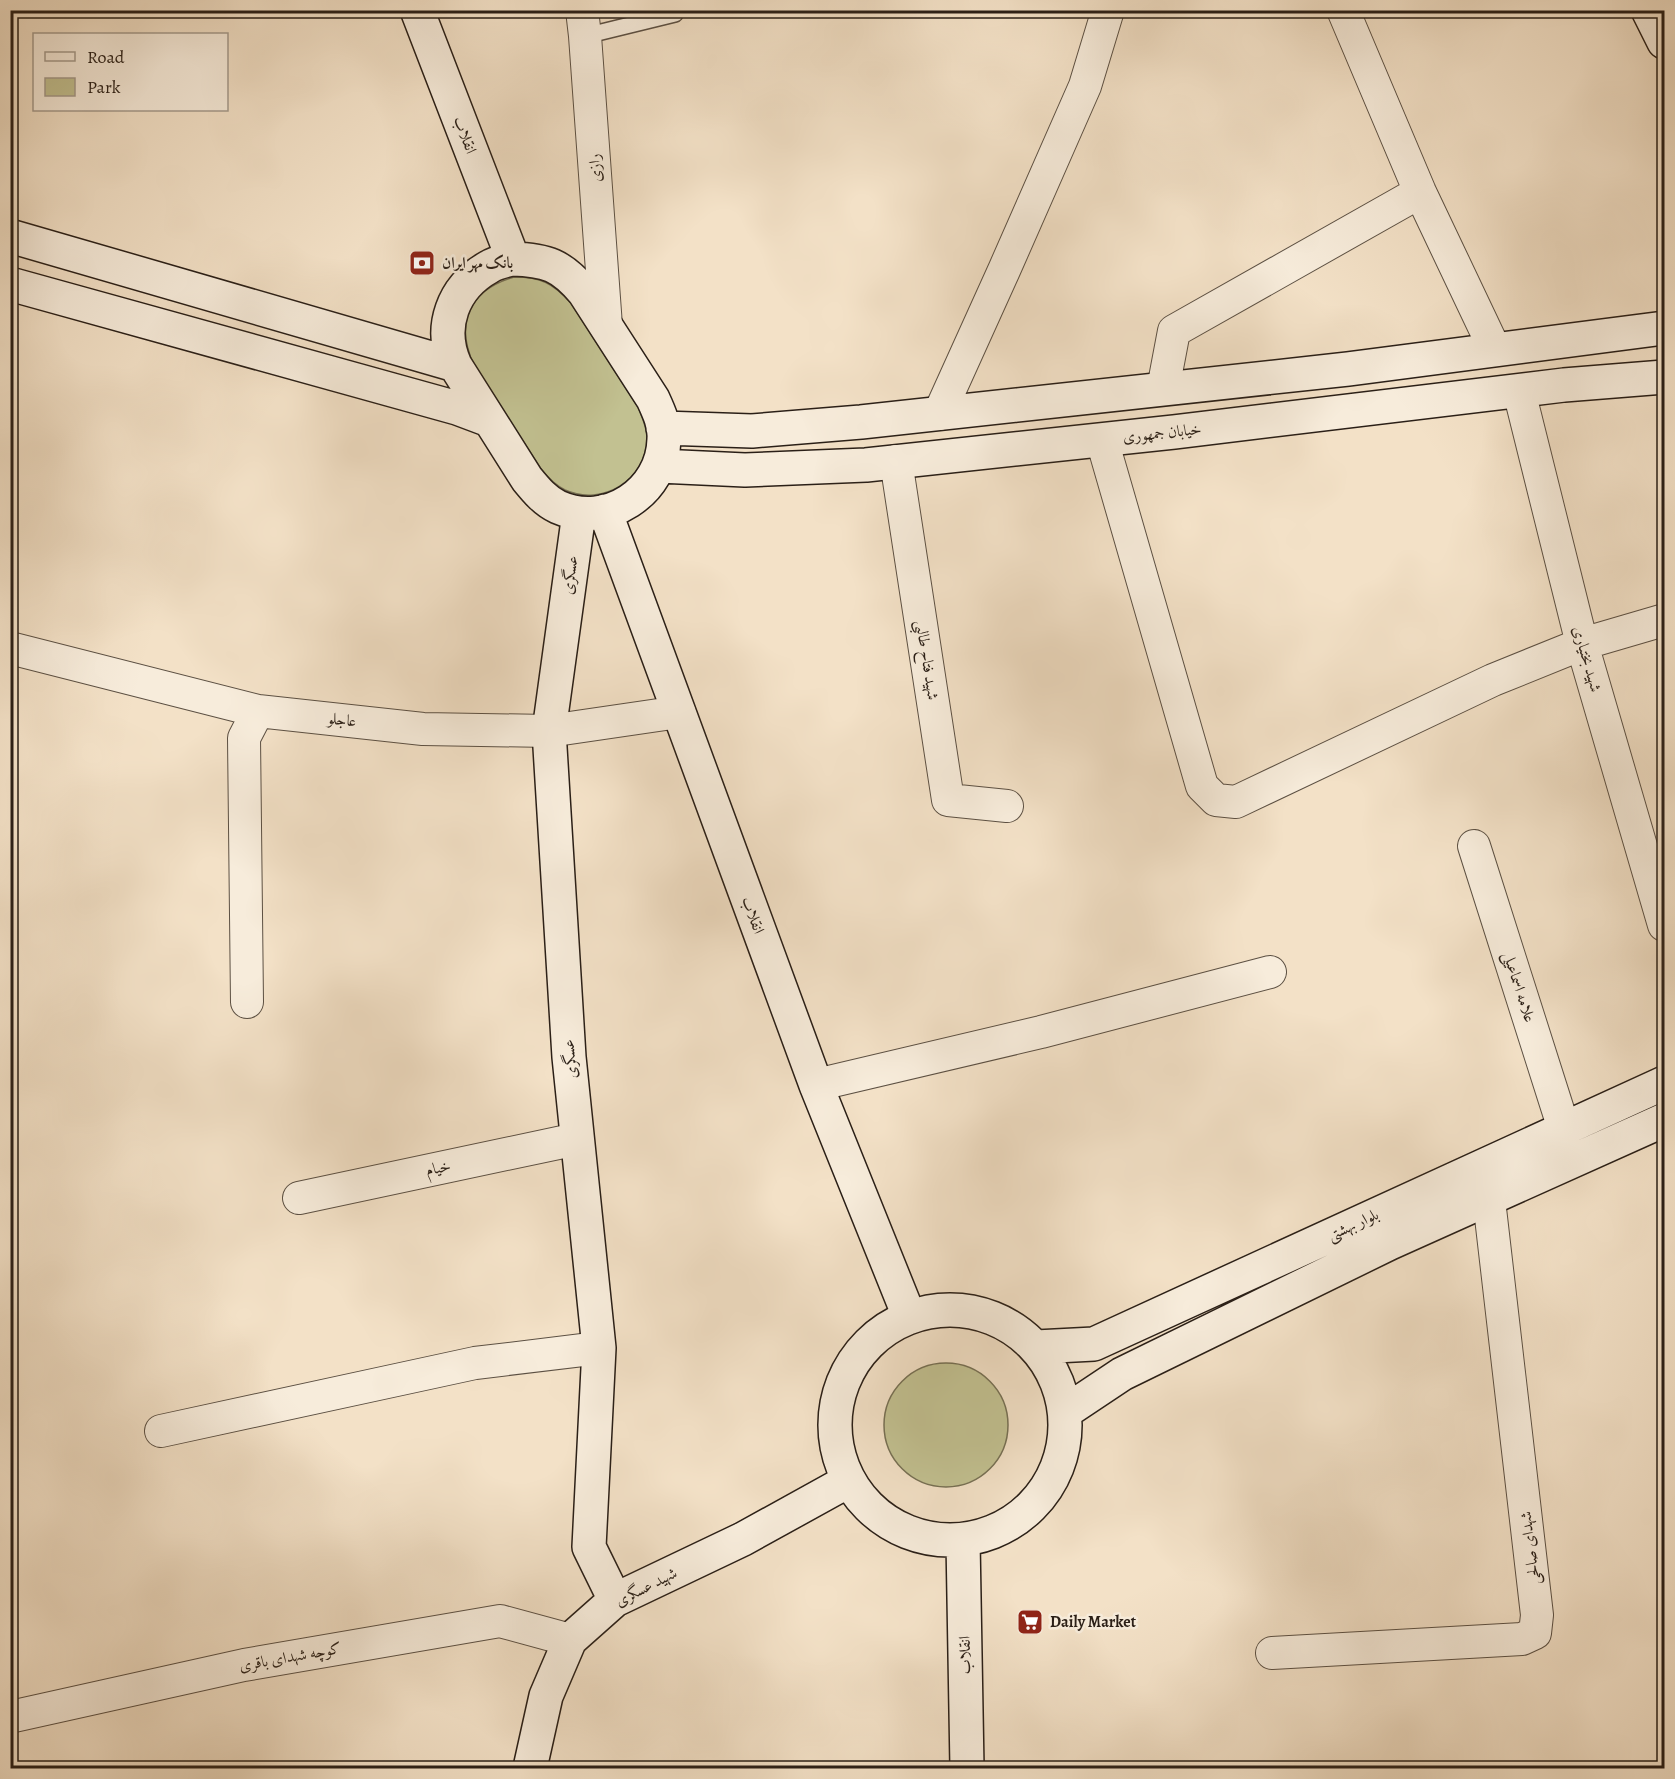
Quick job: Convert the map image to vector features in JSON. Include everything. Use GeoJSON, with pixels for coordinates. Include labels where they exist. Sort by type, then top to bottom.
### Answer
{"type":"FeatureCollection","features":[{"type":"Feature","properties":{"kind":"main road","name":"انقلاب"},"geometry":{"type":"LineString","coordinates":[[417,10],[513,259]]}},
{"type":"Feature","properties":{"kind":"main road"},"geometry":{"type":"LineString","coordinates":[[10,236],[455,365]]}},
{"type":"Feature","properties":{"kind":"main road"},"geometry":{"type":"LineString","coordinates":[[513,259],[533,259],[554,266],[571,277],[584,292],[606,326],[662,417],[664,438],[659,466],[653,479],[639,495],[621,507],[592,512],[558,507],[540,495],[527,479],[455,365],[450,355],[447,334],[450,312],[459,293],[473,277],[491,265],[513,259]]}},
{"type":"Feature","properties":{"kind":"main road"},"geometry":{"type":"LineString","coordinates":[[10,284],[446,405],[489,420]]}},
{"type":"Feature","properties":{"kind":"main road"},"geometry":{"type":"LineString","coordinates":[[663,428],[753,431],[861,422],[1348,369],[1665,328]]}},
{"type":"Feature","properties":{"kind":"main road","name":"خیابان جمهوری"},"geometry":{"type":"LineString","coordinates":[[659,466],[745,470],[866,465],[1520,391],[1665,377]]}},
{"type":"Feature","properties":{"kind":"main road","name":"انقلاب"},"geometry":{"type":"LineString","coordinates":[[592,512],[679,712],[816,1085],[909,1316]]}},
{"type":"Feature","properties":{"kind":"main road","name":"عسگری"},"geometry":{"type":"LineString","coordinates":[[592,512],[549,731],[569,1057],[599,1348],[589,1547],[615,1600]]}},
{"type":"Feature","properties":{"kind":"main road","name":"بلوار بهشتی"},"geometry":{"type":"LineString","coordinates":[[1036,1347],[1094,1344],[1665,1083]]}},
{"type":"Feature","properties":{"kind":"main road","name":"بلوار بهشتی"},"geometry":{"type":"LineString","coordinates":[[1065,1412],[1122,1374],[1390,1243],[1665,1120]]}},
{"type":"Feature","properties":{"kind":"main road"},"geometry":{"type":"LineString","coordinates":[[942,1309],[977,1312],[1010,1325],[1036,1347],[1056,1377],[1065,1412],[1064,1448],[1051,1483],[1029,1511],[998,1531],[963,1541],[929,1540],[897,1528],[869,1508],[848,1481],[835,1444],[836,1404],[849,1367],[875,1336],[909,1316],[942,1309]]}},
{"type":"Feature","properties":{"kind":"main road","name":"شهید عسگری"},"geometry":{"type":"LineString","coordinates":[[530,1768],[546,1696],[570,1640],[615,1600],[743,1539],[848,1481]]}},
{"type":"Feature","properties":{"kind":"main road","name":"انقلاب"},"geometry":{"type":"LineString","coordinates":[[963,1541],[967,1768]]}},
{"type":"Feature","properties":{"kind":"street"},"geometry":{"type":"LineString","coordinates":[[939,414],[1084,86],[1108,10]]}},
{"type":"Feature","properties":{"kind":"street"},"geometry":{"type":"LineString","coordinates":[[1343,10],[1420,192],[1495,350]]}},
{"type":"Feature","properties":{"kind":"street","name":"رازی"},"geometry":{"type":"LineString","coordinates":[[583,23],[606,326]]}},
{"type":"Feature","properties":{"kind":"street"},"geometry":{"type":"LineString","coordinates":[[1163,389],[1174,332],[1420,192]]}},
{"type":"Feature","properties":{"kind":"street","name":"شهید بختیاری"},"geometry":{"type":"LineString","coordinates":[[1520,391],[1582,644],[1665,925]]}},
{"type":"Feature","properties":{"kind":"street"},"geometry":{"type":"LineString","coordinates":[[1102,440],[1202,786],[1216,800],[1236,802],[1493,680],[1582,644],[1665,620]]}},
{"type":"Feature","properties":{"kind":"street","name":"شهید فتاح طالبی"},"geometry":{"type":"LineString","coordinates":[[896,461],[948,801],[1007,806]]}},
{"type":"Feature","properties":{"kind":"street","name":"عاجلو"},"geometry":{"type":"LineString","coordinates":[[10,648],[258,711],[423,729],[549,731],[679,712]]}},
{"type":"Feature","properties":{"kind":"street"},"geometry":{"type":"LineString","coordinates":[[247,1002],[244,738],[258,711]]}},
{"type":"Feature","properties":{"kind":"street","name":"علامه اسماعیلی"},"geometry":{"type":"LineString","coordinates":[[1474,846],[1564,1129]]}},
{"type":"Feature","properties":{"kind":"street"},"geometry":{"type":"LineString","coordinates":[[816,1085],[1041,1032],[1270,972]]}},
{"type":"Feature","properties":{"kind":"street","name":"خیام"},"geometry":{"type":"LineString","coordinates":[[299,1198],[577,1139]]}},
{"type":"Feature","properties":{"kind":"street","name":"شهدای صالحی"},"geometry":{"type":"LineString","coordinates":[[1272,1653],[1522,1639],[1535,1633],[1538,1615],[1489,1200]]}},
{"type":"Feature","properties":{"kind":"street"},"geometry":{"type":"LineString","coordinates":[[160,1431],[475,1363],[599,1348]]}},
{"type":"Feature","properties":{"kind":"street","name":"کوچه شهدای باقری"},"geometry":{"type":"LineString","coordinates":[[10,1717],[244,1665],[500,1621],[570,1640]]}},
{"type":"Feature","properties":{"kind":"lane"},"geometry":{"type":"LineString","coordinates":[[583,23],[675,14],[675,10]]}},
{"type":"Feature","properties":{"kind":"green space"},"geometry":{"type":"Polygon","coordinates":[[[514,277],[546,282],[571,303],[638,407],[647,434],[645,453],[631,477],[620,486],[593,495],[579,494],[558,486],[541,469],[474,365],[466,335],[466,322],[470,310],[486,290],[514,277]]]}},
{"type":"Feature","properties":{"kind":"green space"},"geometry":{"type":"Polygon","coordinates":[[[946,1363],[970,1367],[990,1381],[1004,1401],[1008,1425],[1004,1449],[990,1469],[970,1483],[946,1487],[922,1483],[902,1469],[888,1449],[884,1425],[888,1401],[902,1381],[922,1367],[946,1363]]]}},
{"type":"Feature","properties":{"kind":"place","name":"بانک مهر ایران"},"geometry":{"type":"Point","coordinates":[422,263]}},
{"type":"Feature","properties":{"kind":"place","name":"Daily Market"},"geometry":{"type":"Point","coordinates":[1030,1622]}}]}
